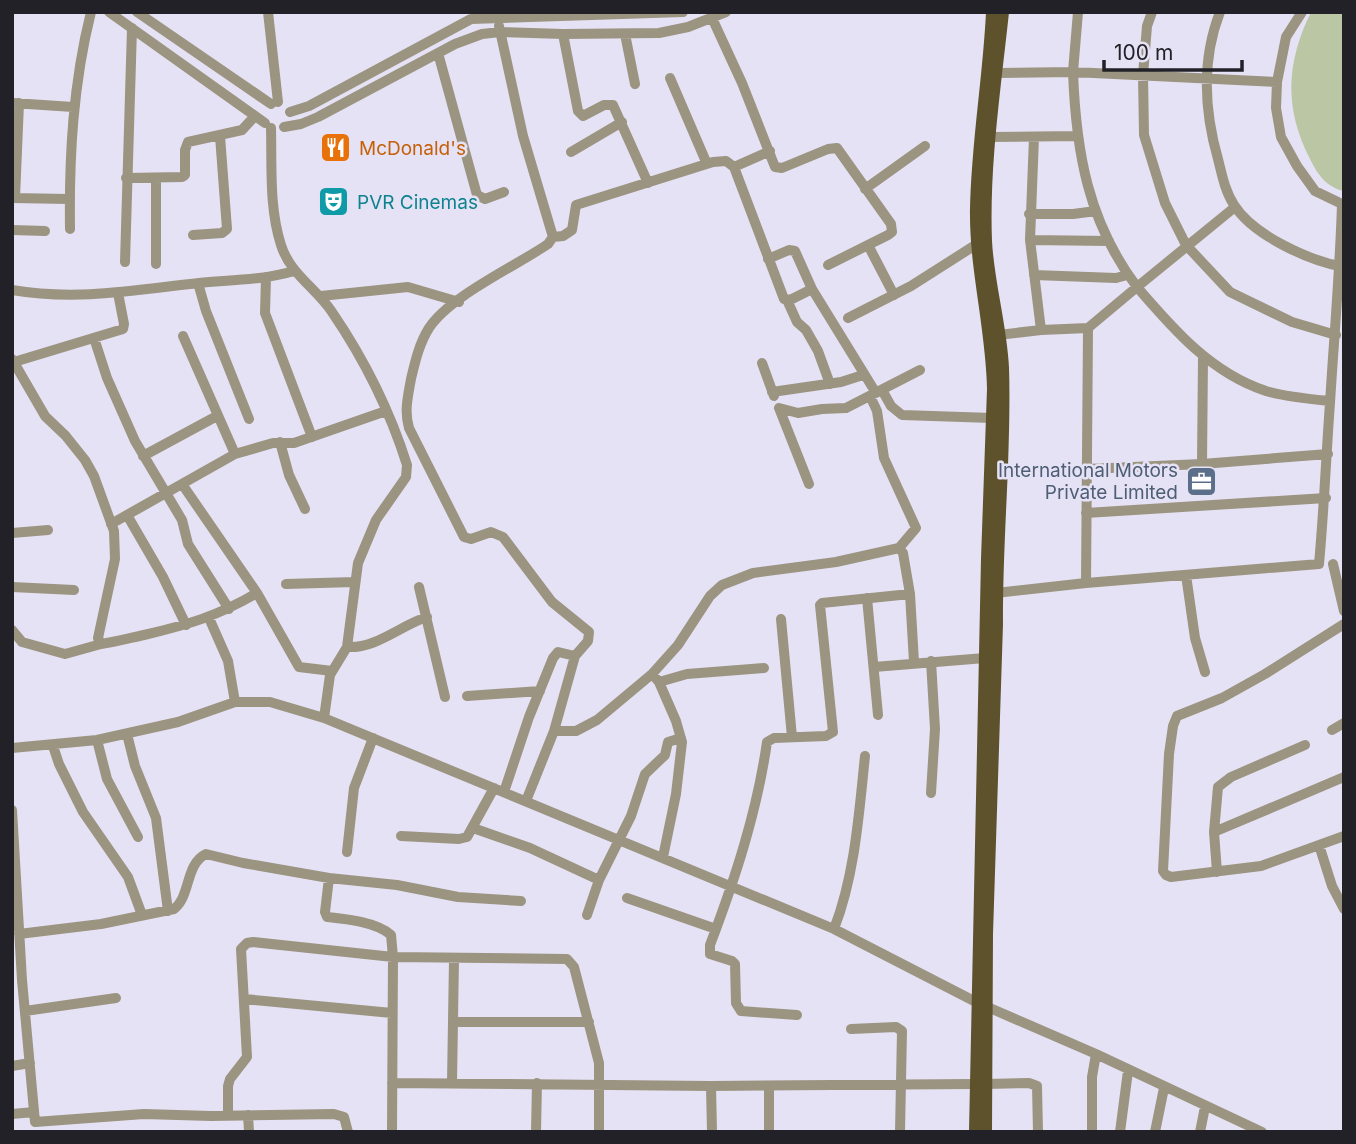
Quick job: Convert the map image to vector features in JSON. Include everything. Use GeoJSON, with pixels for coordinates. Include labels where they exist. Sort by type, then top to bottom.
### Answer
{"type":"FeatureCollection","features":[{"type":"Feature","properties":{"kind":"main road"},"geometry":{"type":"LineString","coordinates":[[986,1132],[981,1084],[981,1005],[992,361],[977,244],[979,155],[992,12]]}},
{"type":"Feature","properties":{"kind":"main road"},"geometry":{"type":"LineString","coordinates":[[981,1005],[1003,418],[1003,366],[986,242],[987,170],[1003,12]]}},
{"type":"Feature","properties":{"kind":"main road"},"geometry":{"type":"LineString","coordinates":[[975,1132],[981,1084]]}},
{"type":"Feature","properties":{"kind":"street"},"geometry":{"type":"LineString","coordinates":[[70,229],[73,107],[80,57],[92,12]]}},
{"type":"Feature","properties":{"kind":"street"},"geometry":{"type":"LineString","coordinates":[[109,12],[264,122],[285,127],[318,117],[469,38],[500,32],[671,32],[726,12]]}},
{"type":"Feature","properties":{"kind":"street"},"geometry":{"type":"LineString","coordinates":[[137,12],[274,103],[286,106],[290,113],[285,127]]}},
{"type":"Feature","properties":{"kind":"street"},"geometry":{"type":"LineString","coordinates":[[268,12],[274,103]]}},
{"type":"Feature","properties":{"kind":"street"},"geometry":{"type":"LineString","coordinates":[[290,113],[309,106],[471,15],[497,18],[554,14],[682,12]]}},
{"type":"Feature","properties":{"kind":"street"},"geometry":{"type":"LineString","coordinates":[[1079,12],[1073,72],[1077,136],[1083,170],[1108,241],[1127,275],[1172,327],[1203,357],[1265,390],[1330,401]]}},
{"type":"Feature","properties":{"kind":"street"},"geometry":{"type":"LineString","coordinates":[[1152,12],[1147,26],[1143,75],[1144,135],[1165,203],[1186,245],[1230,292],[1293,322],[1336,335]]}},
{"type":"Feature","properties":{"kind":"street"},"geometry":{"type":"LineString","coordinates":[[1220,12],[1213,29],[1205,78],[1209,128],[1226,191],[1235,207],[1254,226],[1294,251],[1342,267]]}},
{"type":"Feature","properties":{"kind":"street"},"geometry":{"type":"LineString","coordinates":[[1302,12],[1286,37],[1277,82],[1276,108],[1281,137],[1315,191],[1343,204],[1342,267],[1330,401],[1326,498],[1318,564]]}},
{"type":"Feature","properties":{"kind":"street"},"geometry":{"type":"LineString","coordinates":[[497,18],[523,136],[553,237]]}},
{"type":"Feature","properties":{"kind":"street"},"geometry":{"type":"LineString","coordinates":[[712,18],[775,167],[778,169],[833,147],[837,148],[893,228],[888,235],[828,265]]}},
{"type":"Feature","properties":{"kind":"street"},"geometry":{"type":"LineString","coordinates":[[125,262],[132,28]]}},
{"type":"Feature","properties":{"kind":"street"},"geometry":{"type":"LineString","coordinates":[[564,34],[580,114],[587,115],[612,105],[649,183]]}},
{"type":"Feature","properties":{"kind":"street"},"geometry":{"type":"LineString","coordinates":[[625,34],[635,83]]}},
{"type":"Feature","properties":{"kind":"street"},"geometry":{"type":"LineString","coordinates":[[438,53],[477,195],[485,199],[504,192]]}},
{"type":"Feature","properties":{"kind":"street"},"geometry":{"type":"LineString","coordinates":[[997,73],[1073,72],[1277,82]]}},
{"type":"Feature","properties":{"kind":"street"},"geometry":{"type":"LineString","coordinates":[[670,78],[707,164]]}},
{"type":"Feature","properties":{"kind":"street"},"geometry":{"type":"LineString","coordinates":[[69,199],[14,198],[15,103],[73,107]]}},
{"type":"Feature","properties":{"kind":"street"},"geometry":{"type":"LineString","coordinates":[[274,103],[264,110],[264,122],[276,226],[281,247],[294,271],[321,296],[356,351],[402,448],[407,471],[364,543],[354,582],[347,648],[332,671],[324,718]]}},
{"type":"Feature","properties":{"kind":"street"},"geometry":{"type":"LineString","coordinates":[[126,178],[183,177],[186,145],[194,140],[220,136],[264,122]]}},
{"type":"Feature","properties":{"kind":"street"},"geometry":{"type":"LineString","coordinates":[[571,152],[622,122]]}},
{"type":"Feature","properties":{"kind":"street"},"geometry":{"type":"LineString","coordinates":[[193,235],[222,233],[227,229],[220,136]]}},
{"type":"Feature","properties":{"kind":"street"},"geometry":{"type":"LineString","coordinates":[[991,137],[1077,136]]}},
{"type":"Feature","properties":{"kind":"street"},"geometry":{"type":"LineString","coordinates":[[1034,137],[1030,240],[1041,330]]}},
{"type":"Feature","properties":{"kind":"street"},"geometry":{"type":"LineString","coordinates":[[865,189],[925,146]]}},
{"type":"Feature","properties":{"kind":"street"},"geometry":{"type":"LineString","coordinates":[[734,167],[770,151]]}},
{"type":"Feature","properties":{"kind":"street"},"geometry":{"type":"LineString","coordinates":[[526,801],[554,731],[575,656],[588,641],[589,632],[552,602],[503,537],[491,532],[471,539],[464,537],[406,418],[415,359],[430,326],[504,270],[545,246],[553,237],[563,236],[572,230],[576,205],[707,164],[726,161],[734,167],[768,259],[797,322],[806,330],[818,351],[830,384]]}},
{"type":"Feature","properties":{"kind":"street"},"geometry":{"type":"LineString","coordinates":[[156,178],[156,264]]}},
{"type":"Feature","properties":{"kind":"street"},"geometry":{"type":"LineString","coordinates":[[998,335],[1088,328],[1235,207]]}},
{"type":"Feature","properties":{"kind":"street"},"geometry":{"type":"LineString","coordinates":[[1030,214],[1096,211]]}},
{"type":"Feature","properties":{"kind":"street"},"geometry":{"type":"LineString","coordinates":[[12,230],[45,231]]}},
{"type":"Feature","properties":{"kind":"street"},"geometry":{"type":"LineString","coordinates":[[1030,240],[1108,241]]}},
{"type":"Feature","properties":{"kind":"street"},"geometry":{"type":"LineString","coordinates":[[848,318],[928,276],[977,244]]}},
{"type":"Feature","properties":{"kind":"street"},"geometry":{"type":"LineString","coordinates":[[868,245],[894,295]]}},
{"type":"Feature","properties":{"kind":"street"},"geometry":{"type":"LineString","coordinates":[[768,259],[793,250],[812,289],[863,375],[876,393],[902,415],[992,418]]}},
{"type":"Feature","properties":{"kind":"street"},"geometry":{"type":"LineString","coordinates":[[12,290],[52,296],[118,293],[266,277],[294,271]]}},
{"type":"Feature","properties":{"kind":"street"},"geometry":{"type":"LineString","coordinates":[[1034,275],[1116,278],[1127,275]]}},
{"type":"Feature","properties":{"kind":"street"},"geometry":{"type":"LineString","coordinates":[[266,277],[265,313],[312,437]]}},
{"type":"Feature","properties":{"kind":"street"},"geometry":{"type":"LineString","coordinates":[[198,284],[248,419]]}},
{"type":"Feature","properties":{"kind":"street"},"geometry":{"type":"LineString","coordinates":[[321,296],[408,287],[459,302]]}},
{"type":"Feature","properties":{"kind":"street"},"geometry":{"type":"LineString","coordinates":[[787,300],[812,289]]}},
{"type":"Feature","properties":{"kind":"street"},"geometry":{"type":"LineString","coordinates":[[101,644],[99,633],[115,559],[116,545],[111,524],[94,476],[85,460],[45,416],[14,366],[125,327],[118,293]]}},
{"type":"Feature","properties":{"kind":"street"},"geometry":{"type":"LineString","coordinates":[[1086,583],[1088,328]]}},
{"type":"Feature","properties":{"kind":"street"},"geometry":{"type":"LineString","coordinates":[[183,336],[235,454]]}},
{"type":"Feature","properties":{"kind":"street"},"geometry":{"type":"LineString","coordinates":[[94,338],[111,389],[143,456],[182,520],[188,544],[229,609]]}},
{"type":"Feature","properties":{"kind":"street"},"geometry":{"type":"LineString","coordinates":[[1202,464],[1203,357]]}},
{"type":"Feature","properties":{"kind":"street"},"geometry":{"type":"LineString","coordinates":[[762,363],[809,484]]}},
{"type":"Feature","properties":{"kind":"street"},"geometry":{"type":"LineString","coordinates":[[779,408],[798,413],[846,408],[920,370]]}},
{"type":"Feature","properties":{"kind":"street"},"geometry":{"type":"LineString","coordinates":[[772,392],[830,384],[863,375]]}},
{"type":"Feature","properties":{"kind":"street"},"geometry":{"type":"LineString","coordinates":[[554,731],[569,732],[584,727],[656,678],[709,596],[722,585],[753,573],[836,562],[899,548],[916,528],[884,458],[876,393]]}},
{"type":"Feature","properties":{"kind":"street"},"geometry":{"type":"LineString","coordinates":[[111,524],[235,454],[280,442],[294,443],[386,411]]}},
{"type":"Feature","properties":{"kind":"street"},"geometry":{"type":"LineString","coordinates":[[143,456],[216,416]]}},
{"type":"Feature","properties":{"kind":"street"},"geometry":{"type":"LineString","coordinates":[[280,442],[289,475],[305,509]]}},
{"type":"Feature","properties":{"kind":"street"},"geometry":{"type":"LineString","coordinates":[[1087,469],[1202,464],[1328,454]]}},
{"type":"Feature","properties":{"kind":"street"},"geometry":{"type":"LineString","coordinates":[[182,484],[257,593],[299,667],[332,671]]}},
{"type":"Feature","properties":{"kind":"street"},"geometry":{"type":"LineString","coordinates":[[1086,513],[1326,498]]}},
{"type":"Feature","properties":{"kind":"street"},"geometry":{"type":"LineString","coordinates":[[127,515],[163,577],[186,625]]}},
{"type":"Feature","properties":{"kind":"street"},"geometry":{"type":"LineString","coordinates":[[12,533],[48,530]]}},
{"type":"Feature","properties":{"kind":"street"},"geometry":{"type":"LineString","coordinates":[[899,548],[903,553],[909,594],[914,662]]}},
{"type":"Feature","properties":{"kind":"street"},"geometry":{"type":"LineString","coordinates":[[996,593],[1086,583],[1339,563],[1344,611]]}},
{"type":"Feature","properties":{"kind":"street"},"geometry":{"type":"LineString","coordinates":[[1186,575],[1195,638],[1205,672]]}},
{"type":"Feature","properties":{"kind":"street"},"geometry":{"type":"LineString","coordinates":[[286,584],[354,582]]}},
{"type":"Feature","properties":{"kind":"street"},"geometry":{"type":"LineString","coordinates":[[419,586],[445,697]]}},
{"type":"Feature","properties":{"kind":"street"},"geometry":{"type":"LineString","coordinates":[[12,587],[74,590]]}},
{"type":"Feature","properties":{"kind":"street"},"geometry":{"type":"LineString","coordinates":[[12,630],[22,642],[65,654],[209,618],[257,593]]}},
{"type":"Feature","properties":{"kind":"street"},"geometry":{"type":"LineString","coordinates":[[797,1015],[745,1012],[738,1007],[735,964],[713,956],[709,950],[733,885],[755,804],[767,742],[774,738],[826,736],[833,732],[820,605],[909,594]]}},
{"type":"Feature","properties":{"kind":"street"},"geometry":{"type":"LineString","coordinates":[[867,598],[878,715]]}},
{"type":"Feature","properties":{"kind":"street"},"geometry":{"type":"LineString","coordinates":[[347,648],[370,645],[401,627],[427,617]]}},
{"type":"Feature","properties":{"kind":"street"},"geometry":{"type":"LineString","coordinates":[[209,618],[228,661],[235,702]]}},
{"type":"Feature","properties":{"kind":"street"},"geometry":{"type":"LineString","coordinates":[[781,619],[792,737]]}},
{"type":"Feature","properties":{"kind":"street"},"geometry":{"type":"LineString","coordinates":[[1344,624],[1222,698],[1177,716],[1169,754],[1163,871],[1171,877],[1261,866],[1344,836]]}},
{"type":"Feature","properties":{"kind":"street"},"geometry":{"type":"LineString","coordinates":[[401,836],[459,839],[467,837],[499,790],[555,654],[562,652],[575,656]]}},
{"type":"Feature","properties":{"kind":"street"},"geometry":{"type":"LineString","coordinates":[[874,667],[985,658]]}},
{"type":"Feature","properties":{"kind":"street"},"geometry":{"type":"LineString","coordinates":[[931,661],[935,729],[931,793]]}},
{"type":"Feature","properties":{"kind":"street"},"geometry":{"type":"LineString","coordinates":[[656,678],[764,668]]}},
{"type":"Feature","properties":{"kind":"street"},"geometry":{"type":"LineString","coordinates":[[656,678],[681,738],[681,764],[663,857]]}},
{"type":"Feature","properties":{"kind":"street"},"geometry":{"type":"LineString","coordinates":[[467,696],[540,691]]}},
{"type":"Feature","properties":{"kind":"street"},"geometry":{"type":"LineString","coordinates":[[12,748],[53,746],[127,734],[178,722],[235,702],[270,702],[324,718],[834,929],[981,1005],[1096,1054],[1250,1129],[1262,1132]]}},
{"type":"Feature","properties":{"kind":"street"},"geometry":{"type":"LineString","coordinates":[[1332,730],[1344,723]]}},
{"type":"Feature","properties":{"kind":"street"},"geometry":{"type":"LineString","coordinates":[[127,734],[135,766],[156,818],[168,911]]}},
{"type":"Feature","properties":{"kind":"street"},"geometry":{"type":"LineString","coordinates":[[347,852],[354,788],[373,738]]}},
{"type":"Feature","properties":{"kind":"street"},"geometry":{"type":"LineString","coordinates":[[587,915],[599,880],[631,817],[645,774],[665,755],[668,742],[681,738]]}},
{"type":"Feature","properties":{"kind":"street"},"geometry":{"type":"LineString","coordinates":[[97,740],[107,779],[138,837]]}},
{"type":"Feature","properties":{"kind":"street"},"geometry":{"type":"LineString","coordinates":[[1217,872],[1214,832],[1216,794],[1222,782],[1305,745]]}},
{"type":"Feature","properties":{"kind":"street"},"geometry":{"type":"LineString","coordinates":[[53,746],[83,812],[128,877],[142,915]]}},
{"type":"Feature","properties":{"kind":"street"},"geometry":{"type":"LineString","coordinates":[[834,929],[850,866],[859,814],[864,756]]}},
{"type":"Feature","properties":{"kind":"street"},"geometry":{"type":"LineString","coordinates":[[1214,832],[1344,777]]}},
{"type":"Feature","properties":{"kind":"street"},"geometry":{"type":"LineString","coordinates":[[12,810],[19,934],[17,980],[24,1011],[35,1122]]}},
{"type":"Feature","properties":{"kind":"street"},"geometry":{"type":"LineString","coordinates":[[473,828],[530,848],[599,880]]}},
{"type":"Feature","properties":{"kind":"street"},"geometry":{"type":"LineString","coordinates":[[1319,845],[1332,886],[1344,909]]}},
{"type":"Feature","properties":{"kind":"street"},"geometry":{"type":"LineString","coordinates":[[19,934],[101,924],[168,911],[181,903],[190,876],[200,858],[206,854],[330,878],[397,885],[458,897],[521,901]]}},
{"type":"Feature","properties":{"kind":"street"},"geometry":{"type":"LineString","coordinates":[[330,878],[325,912],[327,917],[351,919],[391,935],[392,1132]]}},
{"type":"Feature","properties":{"kind":"street"},"geometry":{"type":"LineString","coordinates":[[627,898],[716,929]]}},
{"type":"Feature","properties":{"kind":"street"},"geometry":{"type":"LineString","coordinates":[[228,1116],[230,1079],[247,1057],[241,949],[247,943],[274,944],[393,957],[567,958],[574,967],[599,1063],[600,1132]]}},
{"type":"Feature","properties":{"kind":"street"},"geometry":{"type":"LineString","coordinates":[[452,1083],[454,959]]}},
{"type":"Feature","properties":{"kind":"street"},"geometry":{"type":"LineString","coordinates":[[24,1011],[116,998]]}},
{"type":"Feature","properties":{"kind":"street"},"geometry":{"type":"LineString","coordinates":[[244,999],[392,1013]]}},
{"type":"Feature","properties":{"kind":"street"},"geometry":{"type":"LineString","coordinates":[[453,1022],[589,1022]]}},
{"type":"Feature","properties":{"kind":"street"},"geometry":{"type":"LineString","coordinates":[[851,1029],[899,1028],[902,1036],[900,1132]]}},
{"type":"Feature","properties":{"kind":"street"},"geometry":{"type":"LineString","coordinates":[[1092,1132],[1092,1077],[1096,1054]]}},
{"type":"Feature","properties":{"kind":"street"},"geometry":{"type":"LineString","coordinates":[[12,1066],[30,1063]]}},
{"type":"Feature","properties":{"kind":"street"},"geometry":{"type":"LineString","coordinates":[[1120,1132],[1128,1071]]}},
{"type":"Feature","properties":{"kind":"street"},"geometry":{"type":"LineString","coordinates":[[392,1083],[711,1086],[1034,1084],[1038,1091],[1038,1132]]}},
{"type":"Feature","properties":{"kind":"street"},"geometry":{"type":"LineString","coordinates":[[536,1132],[537,1083]]}},
{"type":"Feature","properties":{"kind":"street"},"geometry":{"type":"LineString","coordinates":[[711,1086],[712,1132]]}},
{"type":"Feature","properties":{"kind":"street"},"geometry":{"type":"LineString","coordinates":[[769,1086],[769,1132]]}},
{"type":"Feature","properties":{"kind":"street"},"geometry":{"type":"LineString","coordinates":[[1155,1132],[1164,1088]]}},
{"type":"Feature","properties":{"kind":"street"},"geometry":{"type":"LineString","coordinates":[[1200,1132],[1205,1107]]}},
{"type":"Feature","properties":{"kind":"street"},"geometry":{"type":"LineString","coordinates":[[12,1114],[35,1122],[144,1114],[340,1115],[346,1121],[348,1132]]}},
{"type":"Feature","properties":{"kind":"street"},"geometry":{"type":"LineString","coordinates":[[248,1115],[248,1132]]}},
{"type":"Feature","properties":{"kind":"green space"},"geometry":{"type":"Polygon","coordinates":[[[1311,12],[1344,12],[1344,191],[1323,180],[1316,170],[1302,140],[1292,104],[1293,67],[1311,12]]]}},
{"type":"Feature","properties":{"kind":"place","name":"McDonald's"},"geometry":{"type":"Point","coordinates":[336,148]}},
{"type":"Feature","properties":{"kind":"place","name":"PVR Cinemas"},"geometry":{"type":"Point","coordinates":[334,202]}},
{"type":"Feature","properties":{"kind":"place","name":"International Motors Private Limited"},"geometry":{"type":"Point","coordinates":[1201,481]}}]}
